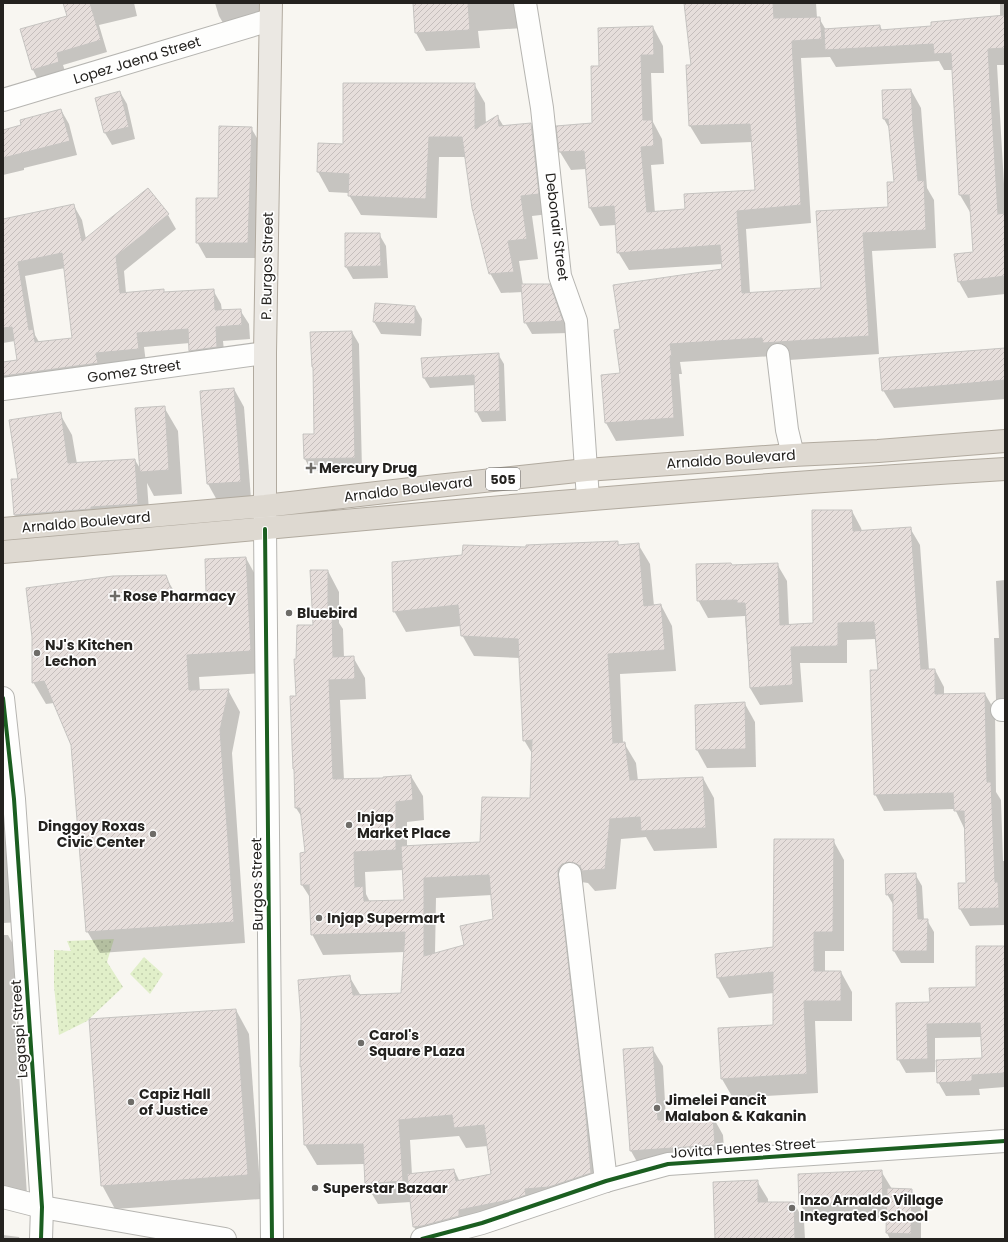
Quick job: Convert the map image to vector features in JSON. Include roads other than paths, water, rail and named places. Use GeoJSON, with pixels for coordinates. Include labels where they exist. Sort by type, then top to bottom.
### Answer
{"type":"FeatureCollection","features":[{"type":"Feature","properties":{"kind":"highway","name":"Arnaldo Boulevard"},"geometry":{"type":"LineString","coordinates":[[3,529],[265,506],[586,470],[793,455],[878,451],[1005,441]]}},
{"type":"Feature","properties":{"kind":"highway","name":"Arnaldo Boulevard"},"geometry":{"type":"LineString","coordinates":[[3,552],[588,499],[1005,469]]}},
{"type":"Feature","properties":{"kind":"main road","name":"P. Burgos Street"},"geometry":{"type":"LineString","coordinates":[[265,529],[265,353],[271,11]]}},
{"type":"Feature","properties":{"kind":"street","name":"Debonair Street"},"geometry":{"type":"LineString","coordinates":[[525,3],[542,108],[560,276],[576,320],[588,499]]}},
{"type":"Feature","properties":{"kind":"street","name":"Lopez Jaena Street"},"geometry":{"type":"LineString","coordinates":[[3,100],[271,11]]}},
{"type":"Feature","properties":{"kind":"street","name":"Gomez Street"},"geometry":{"type":"LineString","coordinates":[[3,389],[265,353]]}},
{"type":"Feature","properties":{"kind":"street"},"geometry":{"type":"LineString","coordinates":[[778,355],[787,430],[793,455]]}},
{"type":"Feature","properties":{"kind":"street","name":"Burgos Street"},"geometry":{"type":"LineString","coordinates":[[265,529],[272,1239]]}},
{"type":"Feature","properties":{"kind":"street","name":"Legaspi Street"},"geometry":{"type":"LineString","coordinates":[[3,698],[6,749],[14,799],[42,1207],[41,1239]]}},
{"type":"Feature","properties":{"kind":"street"},"geometry":{"type":"LineString","coordinates":[[570,874],[606,1181]]}},
{"type":"Feature","properties":{"kind":"street","name":"Jovita Fuentes Street"},"geometry":{"type":"LineString","coordinates":[[422,1239],[482,1231],[606,1181],[668,1164],[1005,1142]]}},
{"type":"Feature","properties":{"kind":"street"},"geometry":{"type":"LineString","coordinates":[[3,1197],[42,1207],[225,1239]]}},
{"type":"Feature","properties":{"kind":"place","name":"Mercury Drug"},"geometry":{"type":"Point","coordinates":[311,468]}},
{"type":"Feature","properties":{"kind":"place","name":"Rose Pharmacy"},"geometry":{"type":"Point","coordinates":[115,596]}},
{"type":"Feature","properties":{"kind":"place","name":"Bluebird"},"geometry":{"type":"Point","coordinates":[289,613]}},
{"type":"Feature","properties":{"kind":"place","name":"NJ's Kitchen Lechon"},"geometry":{"type":"Point","coordinates":[37,653]}},
{"type":"Feature","properties":{"kind":"place","name":"Injap Market Place"},"geometry":{"type":"Point","coordinates":[349,825]}},
{"type":"Feature","properties":{"kind":"place","name":"Dinggoy Roxas Civic Center"},"geometry":{"type":"Point","coordinates":[153,834]}},
{"type":"Feature","properties":{"kind":"place","name":"Injap Supermart"},"geometry":{"type":"Point","coordinates":[319,918]}},
{"type":"Feature","properties":{"kind":"place","name":"Carol's Square PLaza"},"geometry":{"type":"Point","coordinates":[361,1043]}},
{"type":"Feature","properties":{"kind":"place","name":"Capiz Hall of Justice"},"geometry":{"type":"Point","coordinates":[131,1102]}},
{"type":"Feature","properties":{"kind":"place","name":"Jimelei Pancit Malabon & Kakanin"},"geometry":{"type":"Point","coordinates":[657,1108]}},
{"type":"Feature","properties":{"kind":"place","name":"Superstar Bazaar"},"geometry":{"type":"Point","coordinates":[315,1188]}},
{"type":"Feature","properties":{"kind":"place","name":"Inzo Arnaldo Village Integrated School"},"geometry":{"type":"Point","coordinates":[792,1208]}}]}
